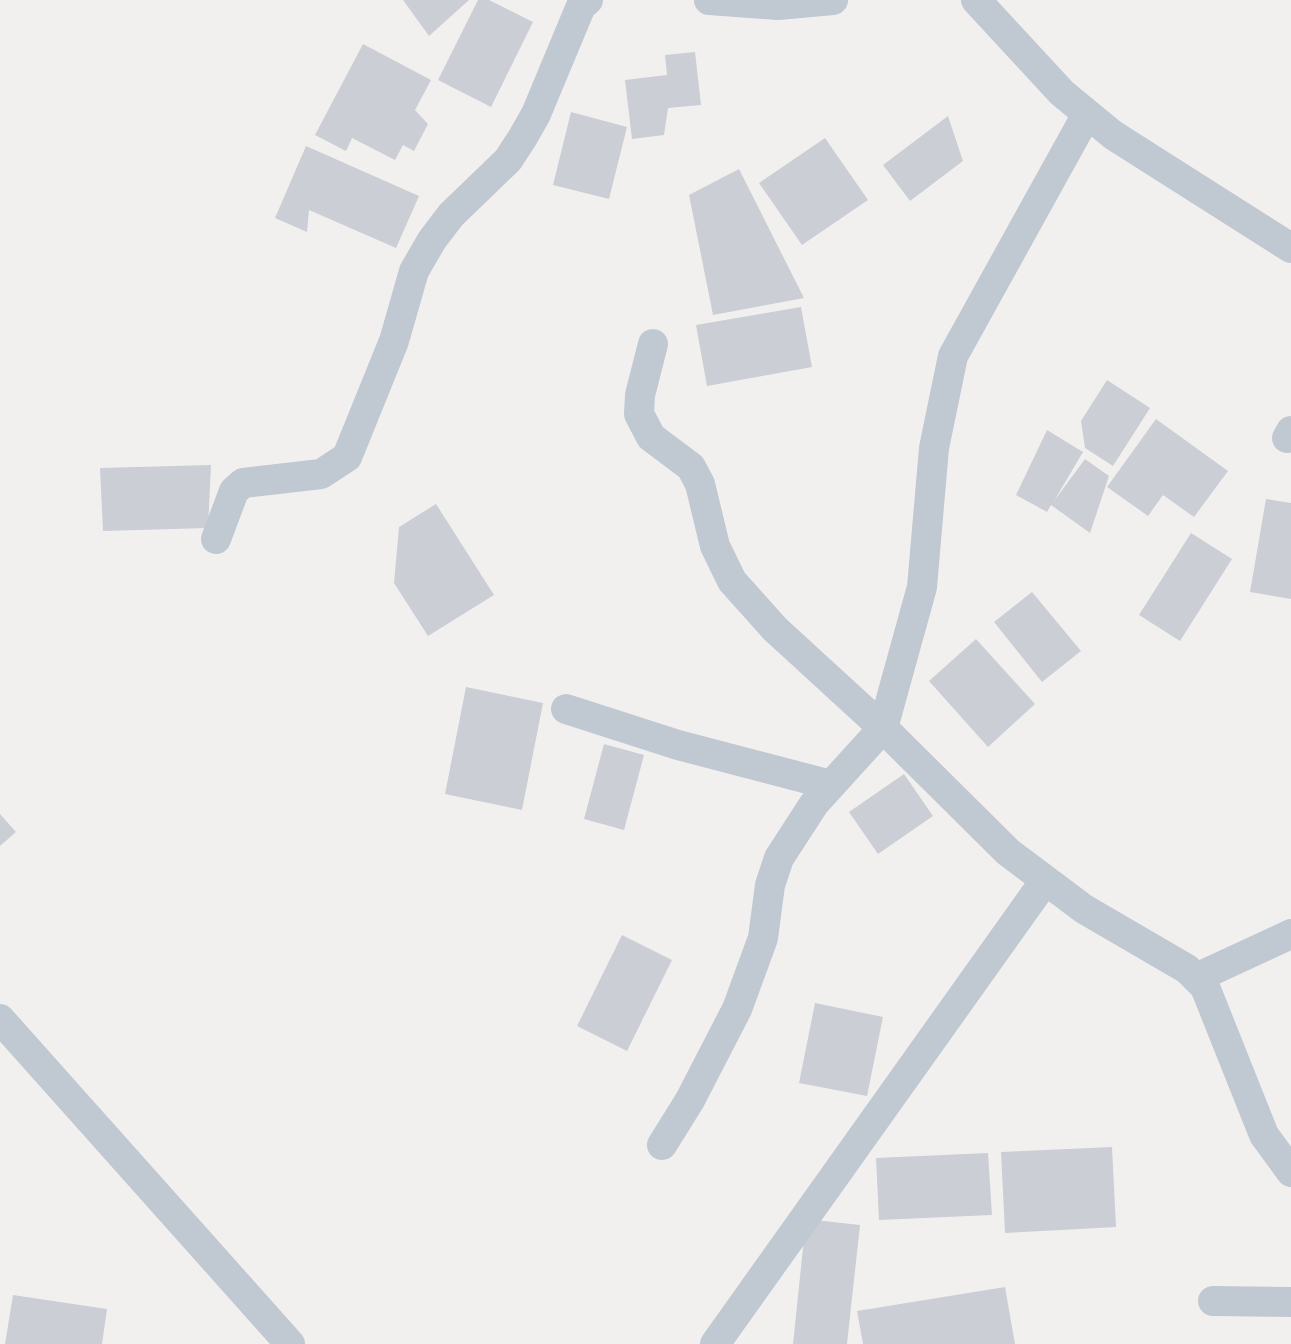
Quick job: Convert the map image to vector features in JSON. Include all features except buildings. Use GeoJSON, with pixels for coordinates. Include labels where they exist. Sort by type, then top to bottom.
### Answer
{"type":"FeatureCollection","features":[{"type":"Feature","properties":{"kind":"street"},"geometry":{"type":"LineString","coordinates":[[216,539],[234,491],[243,483],[321,474],[347,457],[394,341],[414,271],[451,215],[508,160],[523,137],[536,114],[581,6],[588,0]]}},
{"type":"Feature","properties":{"kind":"street"},"geometry":{"type":"LineString","coordinates":[[709,0],[778,5],[833,0]]}},
{"type":"Feature","properties":{"kind":"street"},"geometry":{"type":"LineString","coordinates":[[976,0],[1062,93],[1113,135],[1291,248]]}},
{"type":"Feature","properties":{"kind":"street"},"geometry":{"type":"LineString","coordinates":[[662,1145],[690,1100],[737,1009],[763,938],[770,886],[779,858],[794,832],[831,785],[883,728],[922,587],[934,448],[953,356],[1087,114]]}},
{"type":"Feature","properties":{"kind":"street"},"geometry":{"type":"LineString","coordinates":[[653,344],[640,395],[639,414],[651,437],[691,467],[701,484],[715,546],[732,581],[775,629],[883,728],[1008,852],[1044,882],[1187,969],[1205,987],[1264,1135],[1291,1172]]}},
{"type":"Feature","properties":{"kind":"street"},"geometry":{"type":"LineString","coordinates":[[566,709],[678,745],[831,785]]}},
{"type":"Feature","properties":{"kind":"street"},"geometry":{"type":"LineString","coordinates":[[715,1344],[1044,882]]}},
{"type":"Feature","properties":{"kind":"street"},"geometry":{"type":"LineString","coordinates":[[1196,978],[1291,934]]}},
{"type":"Feature","properties":{"kind":"street"},"geometry":{"type":"LineString","coordinates":[[0,1019],[290,1344]]}},
{"type":"Feature","properties":{"kind":"street"},"geometry":{"type":"LineString","coordinates":[[1213,1301],[1291,1302]]}}]}
